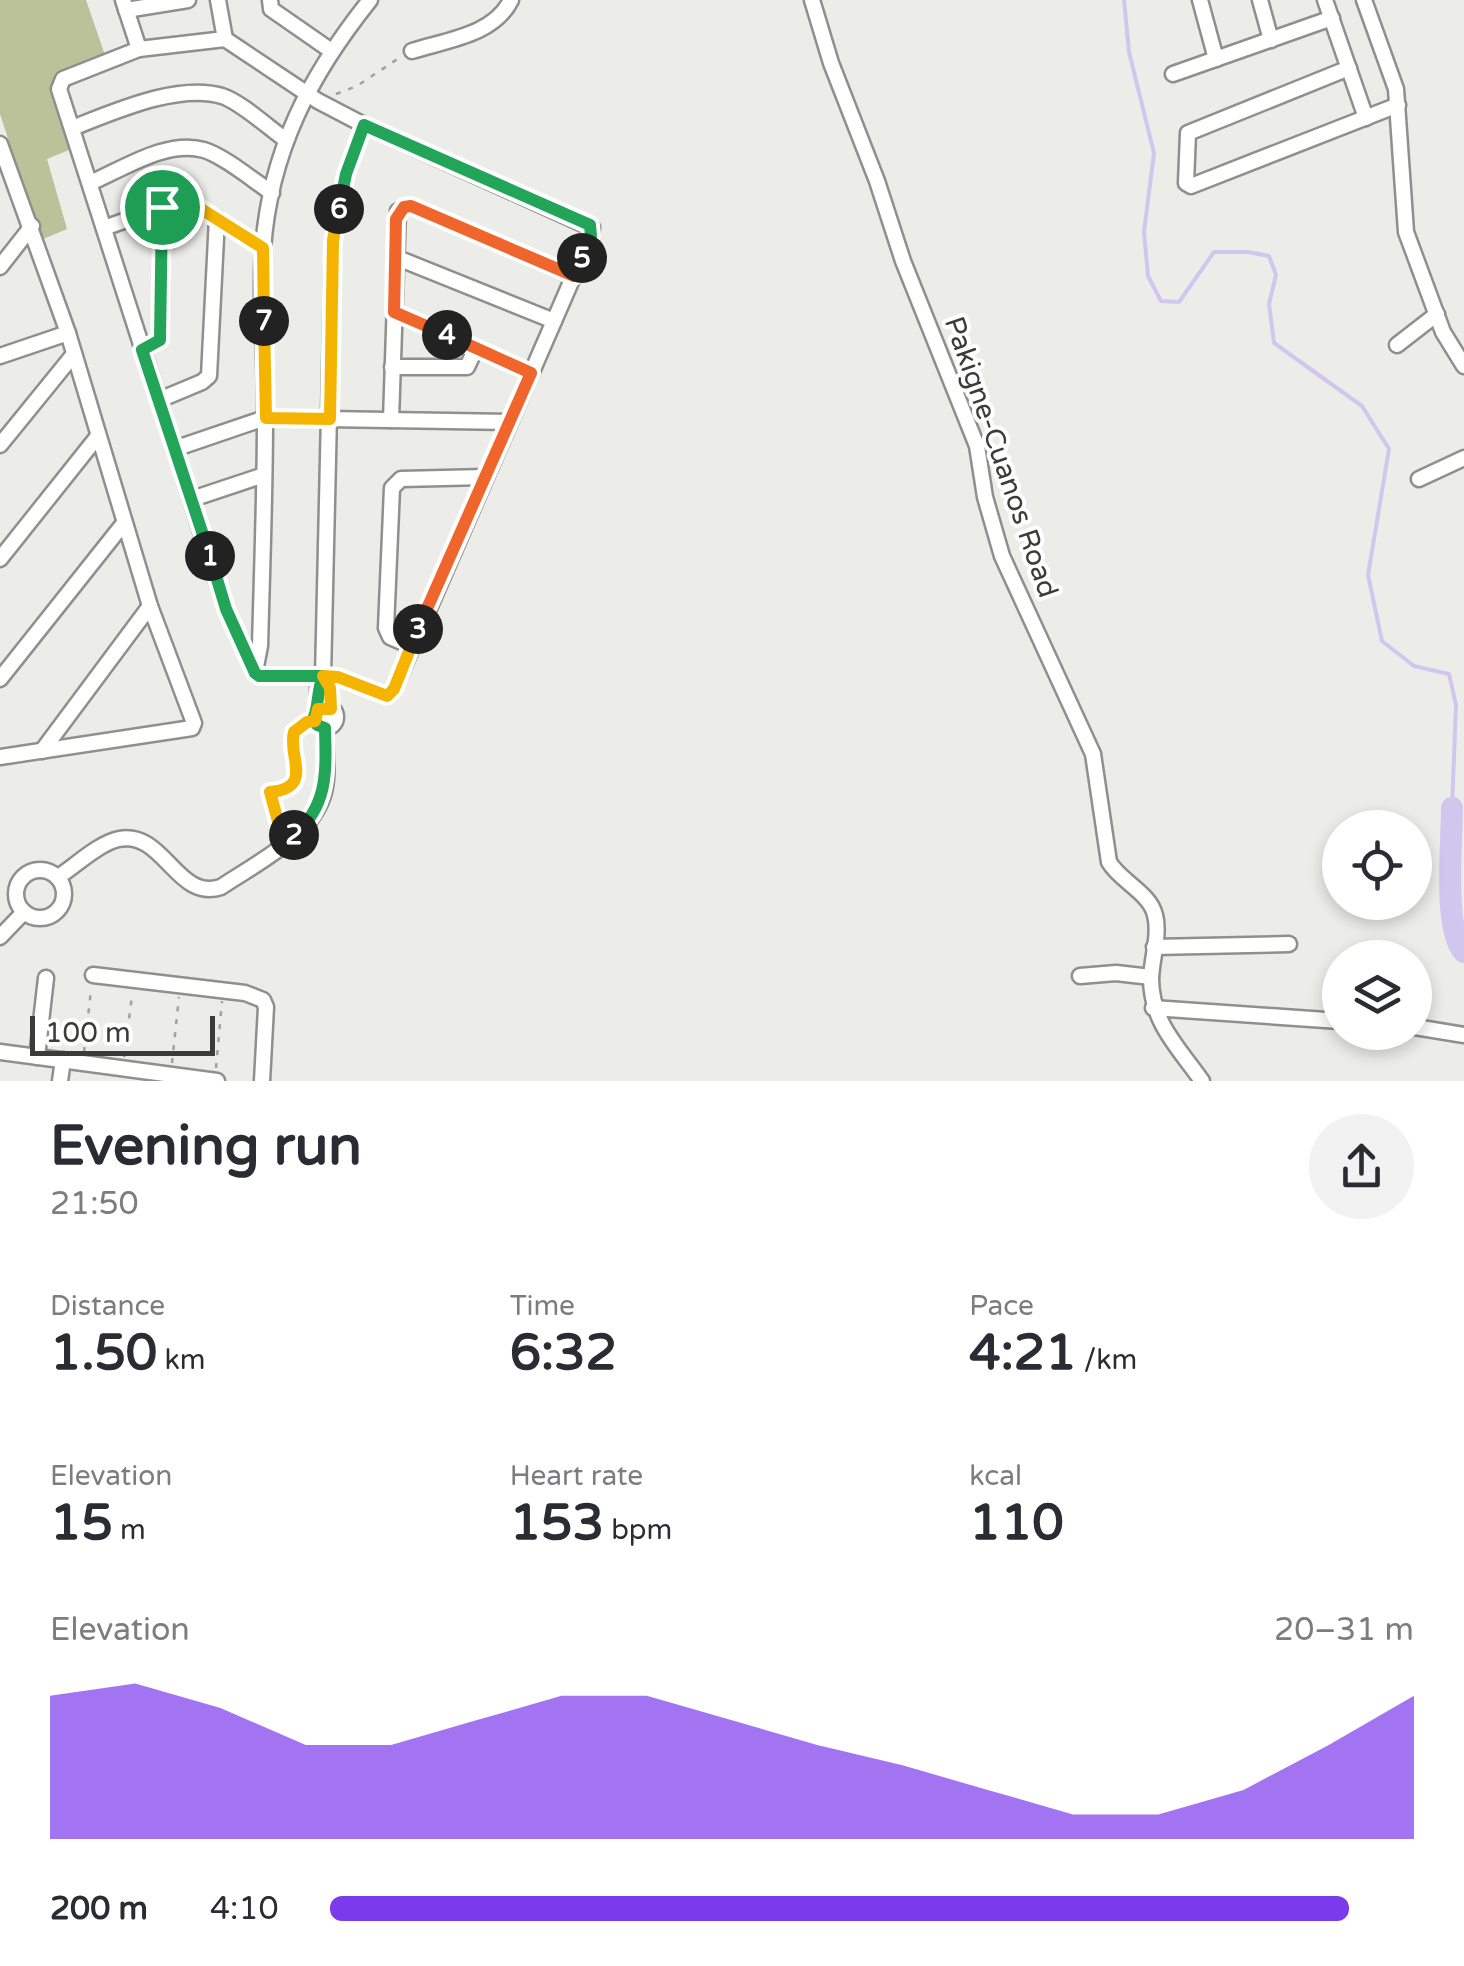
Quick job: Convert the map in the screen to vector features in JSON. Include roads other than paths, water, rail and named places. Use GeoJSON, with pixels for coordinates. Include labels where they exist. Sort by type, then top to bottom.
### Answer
{"type":"FeatureCollection","features":[{"type":"Feature","properties":{"kind":"street"},"geometry":{"type":"LineString","coordinates":[[139,49],[124,5],[188,0]]}},
{"type":"Feature","properties":{"kind":"street"},"geometry":{"type":"LineString","coordinates":[[218,0],[224,39]]}},
{"type":"Feature","properties":{"kind":"street"},"geometry":{"type":"LineString","coordinates":[[270,0],[271,9],[330,50]]}},
{"type":"Feature","properties":{"kind":"street"},"geometry":{"type":"LineString","coordinates":[[255,673],[260,646],[266,418],[263,248],[272,193],[286,140],[312,97],[330,50],[370,0]]}},
{"type":"Feature","properties":{"kind":"street"},"geometry":{"type":"LineString","coordinates":[[412,51],[492,26],[511,0]]}},
{"type":"Feature","properties":{"kind":"street","name":"Pakigne-Cuanos Road"},"geometry":{"type":"LineString","coordinates":[[812,0],[902,261],[968,421],[1002,556],[1093,754],[1109,862],[1116,874],[1152,908],[1157,919],[1153,1008]]}},
{"type":"Feature","properties":{"kind":"street"},"geometry":{"type":"LineString","coordinates":[[1200,0],[1216,59]]}},
{"type":"Feature","properties":{"kind":"street"},"geometry":{"type":"LineString","coordinates":[[1260,0],[1272,40]]}},
{"type":"Feature","properties":{"kind":"street"},"geometry":{"type":"LineString","coordinates":[[1325,0],[1366,118]]}},
{"type":"Feature","properties":{"kind":"street"},"geometry":{"type":"LineString","coordinates":[[1364,0],[1396,89],[1406,232],[1436,314],[1464,366]]}},
{"type":"Feature","properties":{"kind":"street"},"geometry":{"type":"LineString","coordinates":[[1173,74],[1332,18]]}},
{"type":"Feature","properties":{"kind":"street"},"geometry":{"type":"LineString","coordinates":[[224,39],[312,97],[364,125],[590,225],[591,236],[574,276],[394,689],[387,696],[338,677],[259,676],[226,609],[59,89],[63,79],[139,49],[224,39]]}},
{"type":"Feature","properties":{"kind":"street"},"geometry":{"type":"LineString","coordinates":[[1349,68],[1190,132],[1186,136],[1186,183],[1191,186],[1398,105]]}},
{"type":"Feature","properties":{"kind":"street"},"geometry":{"type":"LineString","coordinates":[[72,128],[142,102],[196,94],[225,97],[286,140]]}},
{"type":"Feature","properties":{"kind":"street"},"geometry":{"type":"LineString","coordinates":[[58,878],[114,840],[140,839],[184,879],[211,890],[284,843],[305,824],[321,800],[326,780],[322,717],[330,688],[323,676],[333,240],[346,174],[364,125]]}},
{"type":"Feature","properties":{"kind":"street"},"geometry":{"type":"LineString","coordinates":[[0,147],[68,333],[150,606],[194,726],[0,758]]}},
{"type":"Feature","properties":{"kind":"street"},"geometry":{"type":"LineString","coordinates":[[90,183],[164,151],[184,148],[206,150],[272,193]]}},
{"type":"Feature","properties":{"kind":"street"},"geometry":{"type":"LineString","coordinates":[[104,228],[162,207],[190,202],[263,248]]}},
{"type":"Feature","properties":{"kind":"street"},"geometry":{"type":"LineString","coordinates":[[391,420],[398,211],[411,206],[574,276]]}},
{"type":"Feature","properties":{"kind":"street"},"geometry":{"type":"LineString","coordinates":[[142,350],[160,340],[162,207]]}},
{"type":"Feature","properties":{"kind":"street"},"geometry":{"type":"LineString","coordinates":[[159,400],[209,376],[218,218]]}},
{"type":"Feature","properties":{"kind":"street"},"geometry":{"type":"LineString","coordinates":[[0,267],[32,226]]}},
{"type":"Feature","properties":{"kind":"street"},"geometry":{"type":"LineString","coordinates":[[395,257],[554,321]]}},
{"type":"Feature","properties":{"kind":"street"},"geometry":{"type":"LineString","coordinates":[[394,312],[531,373]]}},
{"type":"Feature","properties":{"kind":"street"},"geometry":{"type":"LineString","coordinates":[[1397,346],[1436,314]]}},
{"type":"Feature","properties":{"kind":"street"},"geometry":{"type":"LineString","coordinates":[[0,356],[68,333]]}},
{"type":"Feature","properties":{"kind":"street"},"geometry":{"type":"LineString","coordinates":[[392,368],[467,367],[476,348]]}},
{"type":"Feature","properties":{"kind":"street"},"geometry":{"type":"LineString","coordinates":[[0,445],[74,354]]}},
{"type":"Feature","properties":{"kind":"street"},"geometry":{"type":"LineString","coordinates":[[174,449],[266,418],[510,422]]}},
{"type":"Feature","properties":{"kind":"street"},"geometry":{"type":"LineString","coordinates":[[0,559],[98,436]]}},
{"type":"Feature","properties":{"kind":"street"},"geometry":{"type":"LineString","coordinates":[[1419,479],[1464,458]]}},
{"type":"Feature","properties":{"kind":"street"},"geometry":{"type":"LineString","coordinates":[[192,499],[264,476]]}},
{"type":"Feature","properties":{"kind":"street"},"geometry":{"type":"LineString","coordinates":[[411,646],[390,637],[386,628],[392,488],[401,479],[485,478]]}},
{"type":"Feature","properties":{"kind":"street"},"geometry":{"type":"LineString","coordinates":[[0,679],[124,523]]}},
{"type":"Feature","properties":{"kind":"street"},"geometry":{"type":"LineString","coordinates":[[42,752],[150,606]]}},
{"type":"Feature","properties":{"kind":"street"},"geometry":{"type":"LineString","coordinates":[[40,870],[58,878],[63,886],[60,906],[43,918],[24,912],[16,894],[22,877],[40,870]]}},
{"type":"Feature","properties":{"kind":"street"},"geometry":{"type":"LineString","coordinates":[[0,937],[24,912]]}},
{"type":"Feature","properties":{"kind":"street"},"geometry":{"type":"LineString","coordinates":[[1154,946],[1288,944]]}},
{"type":"Feature","properties":{"kind":"street"},"geometry":{"type":"LineString","coordinates":[[1080,976],[1116,973],[1152,978]]}},
{"type":"Feature","properties":{"kind":"street"},"geometry":{"type":"LineString","coordinates":[[93,975],[257,997],[266,1006],[262,1081]]}},
{"type":"Feature","properties":{"kind":"street"},"geometry":{"type":"LineString","coordinates":[[37,1057],[46,978]]}},
{"type":"Feature","properties":{"kind":"street"},"geometry":{"type":"LineString","coordinates":[[1153,1008],[1322,1021]]}},
{"type":"Feature","properties":{"kind":"street"},"geometry":{"type":"LineString","coordinates":[[1153,1008],[1202,1081]]}},
{"type":"Feature","properties":{"kind":"street"},"geometry":{"type":"LineString","coordinates":[[1432,1030],[1464,1035]]}},
{"type":"Feature","properties":{"kind":"street"},"geometry":{"type":"LineString","coordinates":[[0,1052],[216,1081]]}},
{"type":"Feature","properties":{"kind":"street"},"geometry":{"type":"LineString","coordinates":[[60,1081],[63,1060]]}},
{"type":"Feature","properties":{"kind":"waterway"},"geometry":{"type":"LineString","coordinates":[[1124,0],[1129,52],[1154,153],[1144,232],[1148,276],[1161,301],[1179,302],[1214,252],[1269,256],[1276,275],[1269,304],[1274,343],[1362,406],[1389,449],[1368,575],[1382,641],[1414,666],[1449,674],[1456,705],[1452,808]]}},
{"type":"Feature","properties":{"kind":"waterway"},"geometry":{"type":"LineString","coordinates":[[1452,808],[1451,906],[1457,941],[1464,952]]}}]}
